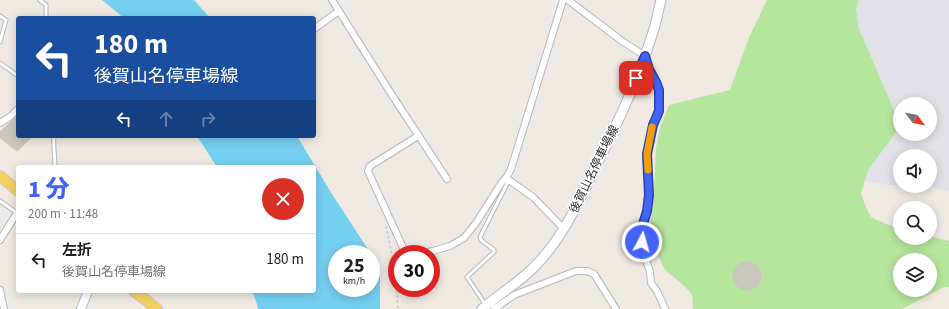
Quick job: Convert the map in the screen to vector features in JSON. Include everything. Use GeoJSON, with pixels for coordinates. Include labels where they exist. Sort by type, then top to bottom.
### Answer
{"type":"FeatureCollection","features":[{"type":"Feature","properties":{"kind":"main road","name":"後賀山名停車場線"},"geometry":{"type":"LineString","coordinates":[[487,308],[538,264],[564,229],[608,143],[627,101],[653,34],[661,0]]}},
{"type":"Feature","properties":{"kind":"main road"},"geometry":{"type":"LineString","coordinates":[[0,176],[16,189]]}},
{"type":"Feature","properties":{"kind":"main road"},"geometry":{"type":"LineString","coordinates":[[136,293],[153,307]]}},
{"type":"Feature","properties":{"kind":"street"},"geometry":{"type":"LineString","coordinates":[[332,0],[385,85],[447,179]]}},
{"type":"Feature","properties":{"kind":"street"},"geometry":{"type":"LineString","coordinates":[[508,179],[563,0]]}},
{"type":"Feature","properties":{"kind":"street"},"geometry":{"type":"LineString","coordinates":[[568,0],[622,41],[645,56],[649,69],[659,90],[659,111],[653,125],[647,154],[649,195],[647,211],[640,234],[650,272],[651,283],[657,291],[665,309]]}},
{"type":"Feature","properties":{"kind":"street"},"geometry":{"type":"LineString","coordinates":[[316,28],[339,11]]}},
{"type":"Feature","properties":{"kind":"street"},"geometry":{"type":"LineString","coordinates":[[0,123],[16,111]]}},
{"type":"Feature","properties":{"kind":"street"},"geometry":{"type":"LineString","coordinates":[[418,136],[370,166],[368,171],[405,252],[417,254],[433,251],[450,246],[464,238],[476,223],[502,182],[508,179]]}},
{"type":"Feature","properties":{"kind":"street"},"geometry":{"type":"LineString","coordinates":[[508,179],[533,198],[564,229]]}},
{"type":"Feature","properties":{"kind":"street"},"geometry":{"type":"LineString","coordinates":[[0,240],[16,216]]}},
{"type":"Feature","properties":{"kind":"street"},"geometry":{"type":"LineString","coordinates":[[487,308],[514,295],[582,270],[594,274],[616,309]]}},
{"type":"Feature","properties":{"kind":"street"},"geometry":{"type":"LineString","coordinates":[[0,290],[4,309]]}},
{"type":"Feature","properties":{"kind":"street"},"geometry":{"type":"LineString","coordinates":[[81,309],[87,293]]}},
{"type":"Feature","properties":{"kind":"lane"},"geometry":{"type":"LineString","coordinates":[[40,0],[46,5],[46,16]]}},
{"type":"Feature","properties":{"kind":"lane"},"geometry":{"type":"LineString","coordinates":[[0,16],[6,20],[0,42]]}},
{"type":"Feature","properties":{"kind":"lane"},"geometry":{"type":"LineString","coordinates":[[0,63],[16,75]]}},
{"type":"Feature","properties":{"kind":"lane"},"geometry":{"type":"LineString","coordinates":[[54,138],[55,165]]}},
{"type":"Feature","properties":{"kind":"lane"},"geometry":{"type":"LineString","coordinates":[[487,308],[467,277],[494,252],[494,250],[481,240],[480,237],[508,179]]}},
{"type":"Feature","properties":{"kind":"lane"},"geometry":{"type":"LineString","coordinates":[[0,201],[16,213]]}},
{"type":"Feature","properties":{"kind":"path"},"geometry":{"type":"LineString","coordinates":[[388,213],[385,223],[396,274],[398,309]]}},
{"type":"Feature","properties":{"kind":"shaded area"},"geometry":{"type":"Polygon","coordinates":[[[770,0],[949,0],[949,191],[937,188],[937,149],[893,149],[893,185],[847,177],[770,0]]]}},
{"type":"Feature","properties":{"kind":"green space"},"geometry":{"type":"Polygon","coordinates":[[[767,0],[859,0],[856,9],[859,29],[893,108],[893,136],[868,170],[861,193],[871,217],[893,226],[893,245],[937,245],[937,238],[949,241],[949,287],[944,287],[937,291],[937,253],[893,253],[893,297],[925,297],[902,309],[693,309],[692,294],[665,270],[654,247],[651,222],[656,148],[660,128],[669,105],[730,90],[748,40],[767,0]]]}},
{"type":"Feature","properties":{"kind":"water"},"geometry":{"type":"Polygon","coordinates":[[[102,0],[194,0],[208,16],[122,16],[102,0]]]}},
{"type":"Feature","properties":{"kind":"water"},"geometry":{"type":"Polygon","coordinates":[[[198,138],[298,138],[314,165],[216,165],[198,138]]]}},
{"type":"Feature","properties":{"kind":"water"},"geometry":{"type":"Polygon","coordinates":[[[316,167],[365,245],[328,245],[328,297],[380,297],[380,309],[258,309],[253,293],[316,293],[316,167]]]}},
{"type":"Feature","properties":{"kind":"building"},"geometry":{"type":"Polygon","coordinates":[[[16,117],[16,138],[31,138],[17,151],[0,138],[0,132],[16,117]]]}},
{"type":"Feature","properties":{"kind":"building"},"geometry":{"type":"Polygon","coordinates":[[[747,262],[757,266],[761,276],[757,286],[747,290],[737,286],[733,276],[737,266],[747,262]]]}},
{"type":"Feature","properties":{"kind":"slow traffic"},"geometry":{"type":"LineString","coordinates":[[648,170],[647,154],[652,127]]}},
{"type":"Feature","properties":{"kind":"route"},"geometry":{"type":"LineString","coordinates":[[636,78],[645,56],[649,69],[659,90],[659,111],[653,125],[647,154],[649,195],[647,211],[640,234],[642,242]]}}]}
